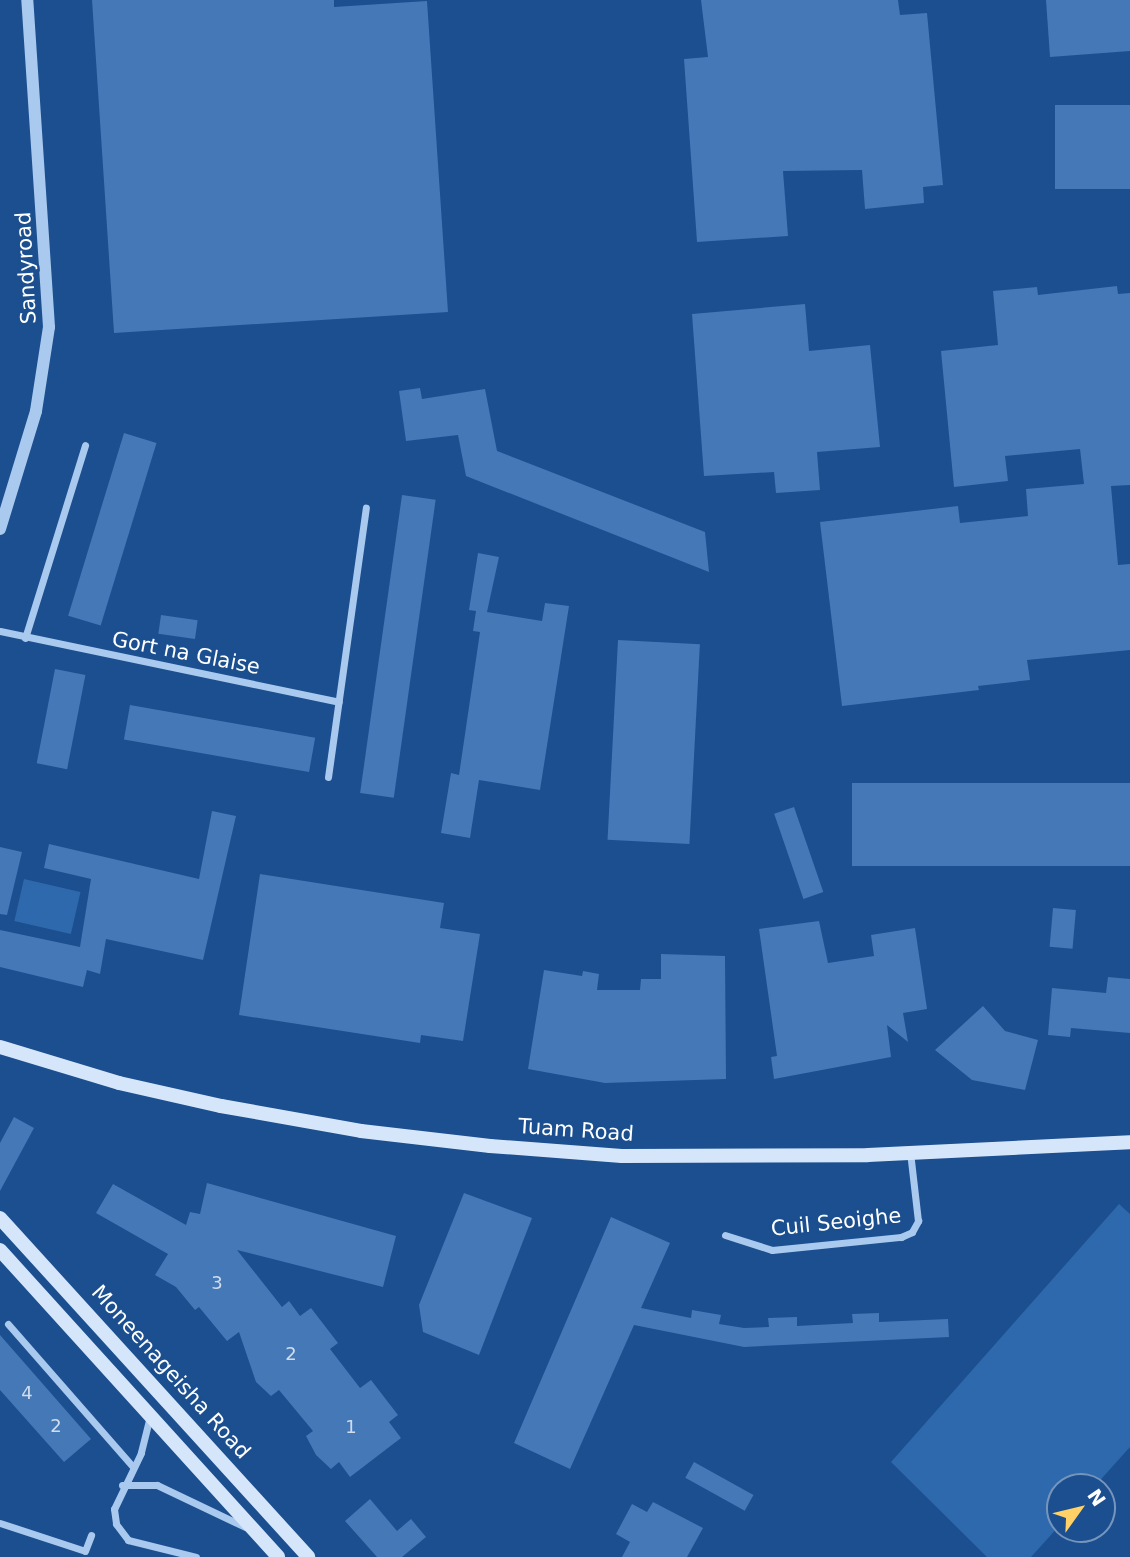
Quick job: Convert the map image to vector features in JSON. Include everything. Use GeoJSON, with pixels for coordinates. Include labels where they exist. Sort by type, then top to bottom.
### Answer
{"type":"FeatureCollection","features":[{"type":"Feature","properties":{"kind":"main road","name":"Tuam Road"},"geometry":{"type":"LineString","coordinates":[[0,1047],[27,1058],[221,1106],[431,1140],[622,1156],[910,1152],[1130,1142]]}},
{"type":"Feature","properties":{"kind":"main road","name":"Tuam Road"},"geometry":{"type":"LineString","coordinates":[[0,1056],[27,1058]]}},
{"type":"Feature","properties":{"kind":"main road","name":"Moneenageisha Road"},"geometry":{"type":"LineString","coordinates":[[0,1218],[308,1557]]}},
{"type":"Feature","properties":{"kind":"main road"},"geometry":{"type":"LineString","coordinates":[[0,1250],[278,1557]]}},
{"type":"Feature","properties":{"kind":"street","name":"Sandyroad"},"geometry":{"type":"LineString","coordinates":[[0,529],[36,411],[49,327],[27,0]]}},
{"type":"Feature","properties":{"kind":"street"},"geometry":{"type":"LineString","coordinates":[[25,639],[85,445]]}},
{"type":"Feature","properties":{"kind":"street"},"geometry":{"type":"LineString","coordinates":[[328,777],[366,508]]}},
{"type":"Feature","properties":{"kind":"street","name":"Gort na Glaise"},"geometry":{"type":"LineString","coordinates":[[0,631],[25,639],[339,702]]}},
{"type":"Feature","properties":{"kind":"street","name":"Cuil Seoighe"},"geometry":{"type":"LineString","coordinates":[[725,1235],[772,1250],[901,1237],[912,1232],[918,1221],[910,1152]]}},
{"type":"Feature","properties":{"kind":"street"},"geometry":{"type":"LineString","coordinates":[[8,1324],[133,1467]]}},
{"type":"Feature","properties":{"kind":"street"},"geometry":{"type":"LineString","coordinates":[[150,1416],[145,1443],[122,1485],[114,1509],[116,1524],[128,1540],[196,1557]]}},
{"type":"Feature","properties":{"kind":"street"},"geometry":{"type":"LineString","coordinates":[[122,1485],[140,1482],[172,1490],[258,1534]]}},
{"type":"Feature","properties":{"kind":"street"},"geometry":{"type":"LineString","coordinates":[[0,1522],[85,1551],[91,1535]]}},
{"type":"Feature","properties":{"kind":"shaded area"},"geometry":{"type":"Polygon","coordinates":[[[24,879],[81,892],[71,934],[14,921],[24,879]]]}},
{"type":"Feature","properties":{"kind":"shaded area"},"geometry":{"type":"Polygon","coordinates":[[[1119,1204],[1130,1214],[1130,1447],[1107,1473],[1046,1473],[1046,1540],[1031,1557],[987,1557],[891,1462],[1119,1204]]]}},
{"type":"Feature","properties":{"kind":"building"},"geometry":{"type":"Polygon","coordinates":[[[92,0],[334,0],[334,7],[427,1],[448,312],[114,333],[92,0]]]}},
{"type":"Feature","properties":{"kind":"building"},"geometry":{"type":"Polygon","coordinates":[[[701,0],[898,0],[900,15],[927,13],[943,185],[923,187],[924,203],[865,209],[862,170],[783,171],[788,236],[697,242],[684,59],[708,57],[701,0]]]}},
{"type":"Feature","properties":{"kind":"building"},"geometry":{"type":"Polygon","coordinates":[[[1046,0],[1130,0],[1130,51],[1050,57],[1046,0]]]}},
{"type":"Feature","properties":{"kind":"building"},"geometry":{"type":"Polygon","coordinates":[[[1055,105],[1130,105],[1130,189],[1055,189],[1055,105]]]}},
{"type":"Feature","properties":{"kind":"building"},"geometry":{"type":"Polygon","coordinates":[[[1117,286],[1118,294],[1130,293],[1130,485],[1111,486],[1118,565],[1130,564],[1130,650],[1027,660],[1030,680],[978,686],[979,690],[842,706],[820,522],[958,506],[960,523],[1028,516],[1026,489],[1084,484],[1080,449],[1005,456],[1008,481],[954,487],[941,351],[998,345],[993,291],[1037,287],[1038,295],[1117,286]]]}},
{"type":"Feature","properties":{"kind":"building"},"geometry":{"type":"Polygon","coordinates":[[[805,304],[809,351],[870,345],[880,447],[817,452],[820,490],[776,493],[774,472],[704,476],[692,314],[805,304]]]}},
{"type":"Feature","properties":{"kind":"building"},"geometry":{"type":"Polygon","coordinates":[[[420,388],[422,399],[485,389],[497,451],[705,532],[709,572],[466,476],[458,435],[406,441],[399,391],[420,388]]]}},
{"type":"Feature","properties":{"kind":"building"},"geometry":{"type":"Polygon","coordinates":[[[124,433],[157,443],[101,626],[68,616],[124,433]]]}},
{"type":"Feature","properties":{"kind":"building"},"geometry":{"type":"Polygon","coordinates":[[[402,495],[436,500],[394,798],[360,793],[402,495]]]}},
{"type":"Feature","properties":{"kind":"building"},"geometry":{"type":"Polygon","coordinates":[[[478,553],[499,557],[487,612],[542,621],[545,603],[569,606],[540,790],[479,780],[470,838],[441,833],[451,773],[459,775],[480,632],[473,631],[476,611],[469,610],[478,553]]]}},
{"type":"Feature","properties":{"kind":"building"},"geometry":{"type":"Polygon","coordinates":[[[161,615],[198,620],[195,639],[158,634],[161,615]]]}},
{"type":"Feature","properties":{"kind":"building"},"geometry":{"type":"Polygon","coordinates":[[[618,640],[700,644],[689,844],[608,840],[618,640]]]}},
{"type":"Feature","properties":{"kind":"building"},"geometry":{"type":"Polygon","coordinates":[[[55,669],[85,675],[67,769],[37,763],[55,669]]]}},
{"type":"Feature","properties":{"kind":"building"},"geometry":{"type":"Polygon","coordinates":[[[130,705],[315,738],[309,772],[124,739],[130,705]]]}},
{"type":"Feature","properties":{"kind":"building"},"geometry":{"type":"Polygon","coordinates":[[[852,783],[1130,783],[1130,866],[852,866],[852,783]]]}},
{"type":"Feature","properties":{"kind":"building"},"geometry":{"type":"Polygon","coordinates":[[[794,807],[823,892],[803,899],[774,814],[794,807]]]}},
{"type":"Feature","properties":{"kind":"building"},"geometry":{"type":"Polygon","coordinates":[[[212,811],[236,816],[203,960],[106,939],[100,974],[87,970],[83,987],[0,967],[0,930],[80,947],[91,879],[44,868],[49,844],[199,879],[212,811]]]}},
{"type":"Feature","properties":{"kind":"building"},"geometry":{"type":"Polygon","coordinates":[[[0,847],[22,852],[7,915],[0,914],[0,847]]]}},
{"type":"Feature","properties":{"kind":"building"},"geometry":{"type":"Polygon","coordinates":[[[260,874],[444,903],[440,928],[480,934],[463,1041],[421,1035],[420,1043],[239,1015],[260,874]]]}},
{"type":"Feature","properties":{"kind":"building"},"geometry":{"type":"Polygon","coordinates":[[[1053,908],[1076,910],[1073,949],[1050,947],[1053,908]]]}},
{"type":"Feature","properties":{"kind":"building"},"geometry":{"type":"Polygon","coordinates":[[[819,921],[828,963],[874,956],[871,935],[915,928],[927,1009],[903,1013],[908,1042],[887,1025],[891,1057],[774,1079],[771,1057],[777,1056],[759,929],[819,921]]]}},
{"type":"Feature","properties":{"kind":"building"},"geometry":{"type":"Polygon","coordinates":[[[661,954],[725,956],[726,1079],[605,1083],[528,1069],[544,970],[582,976],[583,971],[599,974],[597,990],[640,990],[641,979],[661,979],[661,954]]]}},
{"type":"Feature","properties":{"kind":"building"},"geometry":{"type":"Polygon","coordinates":[[[1108,977],[1130,979],[1130,1033],[1071,1028],[1070,1037],[1048,1035],[1052,988],[1106,993],[1108,977]]]}},
{"type":"Feature","properties":{"kind":"building"},"geometry":{"type":"Polygon","coordinates":[[[983,1006],[1005,1031],[1038,1040],[1025,1090],[972,1080],[935,1050],[983,1006]]]}},
{"type":"Feature","properties":{"kind":"building"},"geometry":{"type":"Polygon","coordinates":[[[14,1117],[34,1128],[0,1191],[0,1143],[14,1117]]]}},
{"type":"Feature","properties":{"kind":"building"},"geometry":{"type":"Polygon","coordinates":[[[207,1183],[396,1236],[383,1287],[237,1250],[282,1307],[289,1301],[300,1316],[311,1308],[338,1343],[330,1349],[360,1388],[371,1380],[398,1415],[389,1422],[401,1438],[350,1477],[339,1462],[331,1469],[316,1455],[306,1436],[313,1431],[279,1390],[271,1396],[256,1382],[239,1332],[227,1341],[199,1307],[195,1310],[176,1287],[155,1275],[168,1254],[96,1213],[113,1184],[186,1225],[190,1212],[200,1214],[207,1183]]]}},
{"type":"Feature","properties":{"kind":"building"},"geometry":{"type":"Polygon","coordinates":[[[464,1193],[532,1218],[479,1355],[423,1332],[419,1305],[464,1193]]]}},
{"type":"Feature","properties":{"kind":"building"},"geometry":{"type":"Polygon","coordinates":[[[611,1217],[670,1243],[641,1308],[691,1318],[692,1310],[721,1315],[719,1324],[744,1328],[769,1327],[768,1318],[797,1317],[797,1326],[853,1323],[852,1314],[879,1313],[879,1322],[948,1319],[949,1337],[744,1347],[634,1325],[570,1469],[514,1443],[611,1217]]]}},
{"type":"Feature","properties":{"kind":"building"},"geometry":{"type":"Polygon","coordinates":[[[0,1335],[91,1439],[64,1462],[0,1390],[0,1335]]]}},
{"type":"Feature","properties":{"kind":"building"},"geometry":{"type":"Polygon","coordinates":[[[694,1462],[753,1495],[745,1511],[685,1478],[694,1462]]]}},
{"type":"Feature","properties":{"kind":"building"},"geometry":{"type":"Polygon","coordinates":[[[370,1499],[397,1531],[411,1519],[426,1537],[402,1557],[377,1557],[345,1521],[370,1499]]]}},
{"type":"Feature","properties":{"kind":"building"},"geometry":{"type":"Polygon","coordinates":[[[653,1502],[703,1528],[687,1557],[622,1557],[630,1542],[616,1534],[632,1504],[647,1512],[653,1502]]]}}]}
